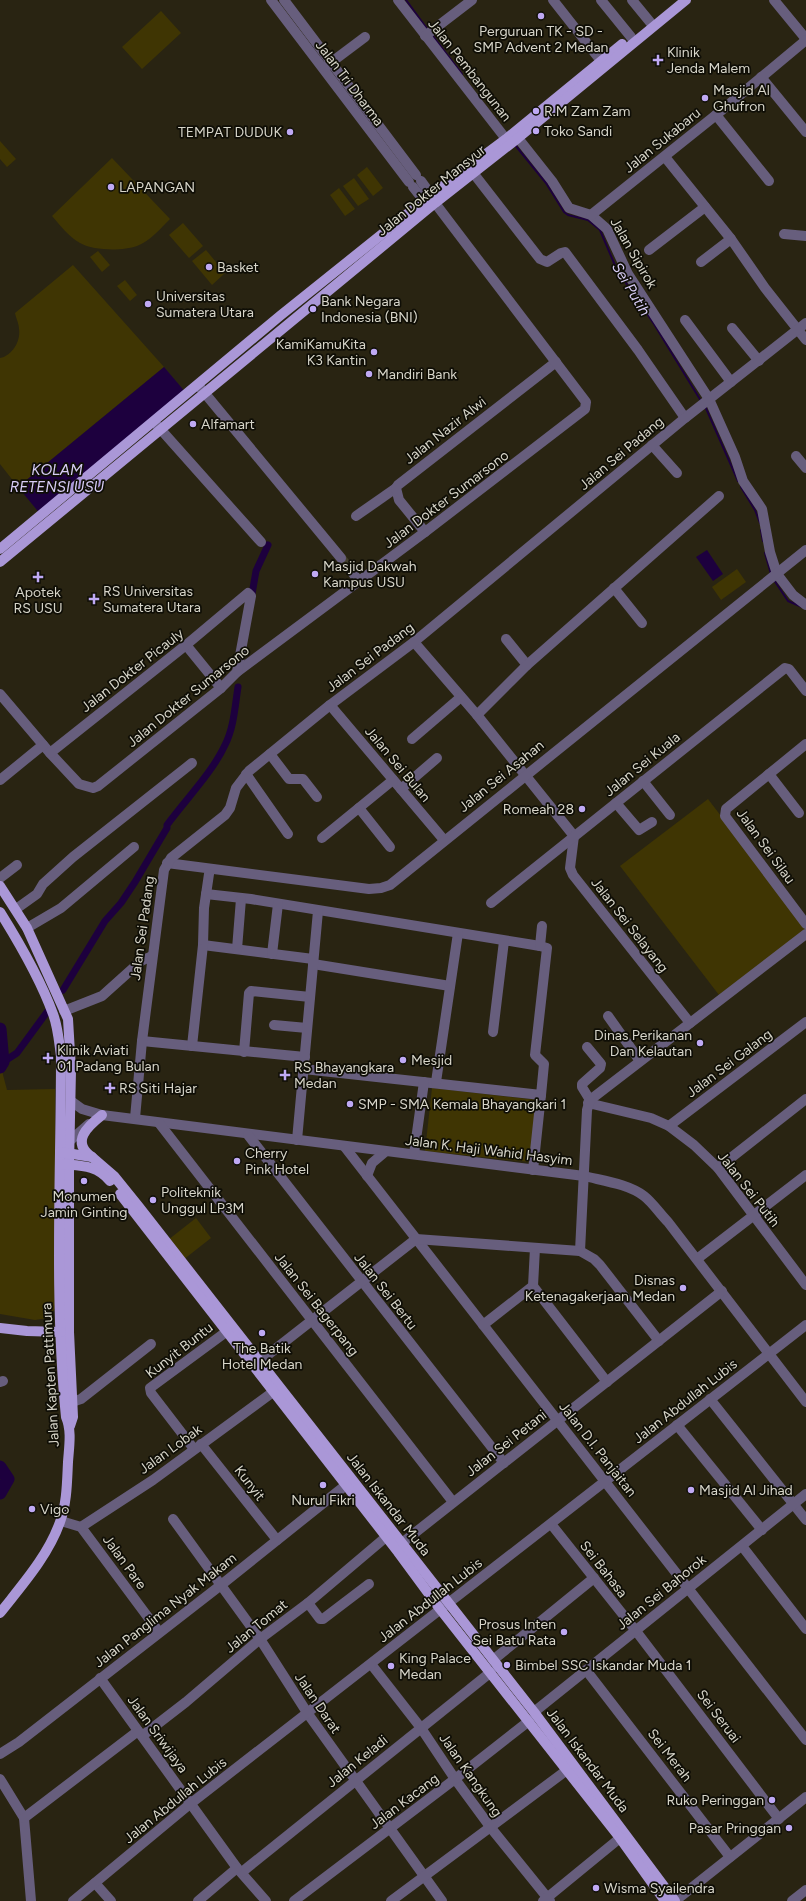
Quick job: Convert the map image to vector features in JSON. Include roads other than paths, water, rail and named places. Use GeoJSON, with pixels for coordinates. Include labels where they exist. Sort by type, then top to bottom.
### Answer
{"type":"FeatureCollection","features":[{"type":"Feature","properties":{"kind":"main road","name":"Jalan Dokter Mansyur"},"geometry":{"type":"LineString","coordinates":[[0,562],[205,394],[430,200],[474,174],[511,139],[601,61],[676,0]]}},
{"type":"Feature","properties":{"kind":"main road","name":"Jalan Dokter Mansyur"},"geometry":{"type":"LineString","coordinates":[[0,549],[198,385],[430,200],[511,139],[686,0]]}},
{"type":"Feature","properties":{"kind":"main road"},"geometry":{"type":"LineString","coordinates":[[0,886],[27,928],[68,1020],[71,1102],[70,1141],[63,1151]]}},
{"type":"Feature","properties":{"kind":"main road"},"geometry":{"type":"LineString","coordinates":[[0,912],[15,935],[53,1014],[58,1033],[61,1056],[64,1165]]}},
{"type":"Feature","properties":{"kind":"main road"},"geometry":{"type":"LineString","coordinates":[[15,935],[27,928]]}},
{"type":"Feature","properties":{"kind":"main road"},"geometry":{"type":"LineString","coordinates":[[92,1157],[84,1149],[82,1139],[85,1130],[102,1115]]}},
{"type":"Feature","properties":{"kind":"main road","name":"Jalan Iskandar Muda"},"geometry":{"type":"LineString","coordinates":[[63,1151],[92,1157],[114,1176],[212,1307],[226,1332],[273,1392],[402,1543],[444,1606]]}},
{"type":"Feature","properties":{"kind":"main road","name":"Jalan Iskandar Muda"},"geometry":{"type":"LineString","coordinates":[[64,1165],[83,1165],[94,1168],[107,1178],[212,1307],[260,1361],[349,1482],[386,1537],[444,1606],[675,1901]]}},
{"type":"Feature","properties":{"kind":"main road","name":"Jalan Kapten Pattimura"},"geometry":{"type":"LineString","coordinates":[[64,1165],[58,1249],[64,1395],[66,1417],[71,1422]]}},
{"type":"Feature","properties":{"kind":"main road","name":"Jalan Kapten Pattimura"},"geometry":{"type":"LineString","coordinates":[[0,1613],[42,1558],[52,1542],[61,1521],[67,1487],[72,1402],[64,1165]]}},
{"type":"Feature","properties":{"kind":"main road"},"geometry":{"type":"LineString","coordinates":[[0,1328],[27,1331],[61,1332]]}},
{"type":"Feature","properties":{"kind":"main road","name":"Jalan Iskandar Muda"},"geometry":{"type":"LineString","coordinates":[[530,1717],[567,1770],[623,1835],[664,1901]]}},
{"type":"Feature","properties":{"kind":"street","name":"Jalan Tri Dharma"},"geometry":{"type":"LineString","coordinates":[[270,0],[326,66],[430,200]]}},
{"type":"Feature","properties":{"kind":"street","name":"Jalan Tri Dharma"},"geometry":{"type":"LineString","coordinates":[[284,0],[326,66]]}},
{"type":"Feature","properties":{"kind":"street","name":"Jalan Pembangunan"},"geometry":{"type":"LineString","coordinates":[[398,0],[428,33],[511,139]]}},
{"type":"Feature","properties":{"kind":"street"},"geometry":{"type":"LineString","coordinates":[[428,33],[472,0]]}},
{"type":"Feature","properties":{"kind":"street"},"geometry":{"type":"LineString","coordinates":[[553,0],[601,61]]}},
{"type":"Feature","properties":{"kind":"street"},"geometry":{"type":"LineString","coordinates":[[601,0],[631,37]]}},
{"type":"Feature","properties":{"kind":"street"},"geometry":{"type":"LineString","coordinates":[[632,0],[650,22]]}},
{"type":"Feature","properties":{"kind":"street"},"geometry":{"type":"LineString","coordinates":[[774,0],[806,39]]}},
{"type":"Feature","properties":{"kind":"street"},"geometry":{"type":"LineString","coordinates":[[326,66],[365,37]]}},
{"type":"Feature","properties":{"kind":"street","name":"Jalan Sukabaru"},"geometry":{"type":"LineString","coordinates":[[591,215],[665,157],[806,39]]}},
{"type":"Feature","properties":{"kind":"street"},"geometry":{"type":"LineString","coordinates":[[761,77],[806,132]]}},
{"type":"Feature","properties":{"kind":"street"},"geometry":{"type":"LineString","coordinates":[[716,115],[770,181]]}},
{"type":"Feature","properties":{"kind":"street","name":"Jalan Sipirok"},"geometry":{"type":"LineString","coordinates":[[511,139],[552,181],[567,206],[576,211],[591,215],[607,229],[628,274],[705,402],[735,457],[743,481],[762,509],[773,577],[806,605]]}},
{"type":"Feature","properties":{"kind":"street"},"geometry":{"type":"LineString","coordinates":[[665,157],[730,239],[765,288],[806,340]]}},
{"type":"Feature","properties":{"kind":"street"},"geometry":{"type":"LineString","coordinates":[[474,174],[540,259],[547,262],[565,252],[638,350],[685,418]]}},
{"type":"Feature","properties":{"kind":"street","name":"Jalan Dokter Sumarsono"},"geometry":{"type":"LineString","coordinates":[[0,694],[79,784],[93,788],[98,786],[221,688],[238,672],[425,532],[585,409],[586,402],[430,200]]}},
{"type":"Feature","properties":{"kind":"street"},"geometry":{"type":"LineString","coordinates":[[649,250],[705,207]]}},
{"type":"Feature","properties":{"kind":"street"},"geometry":{"type":"LineString","coordinates":[[784,234],[806,236]]}},
{"type":"Feature","properties":{"kind":"street"},"geometry":{"type":"LineString","coordinates":[[701,262],[730,239]]}},
{"type":"Feature","properties":{"kind":"street"},"geometry":{"type":"LineString","coordinates":[[685,320],[731,382]]}},
{"type":"Feature","properties":{"kind":"street","name":"Jalan Sei Padang"},"geometry":{"type":"LineString","coordinates":[[135,1118],[152,956],[162,879],[167,863],[225,815],[230,808],[236,788],[246,774],[330,705],[414,642],[652,444],[806,323]]}},
{"type":"Feature","properties":{"kind":"street"},"geometry":{"type":"LineString","coordinates":[[732,328],[759,361]]}},
{"type":"Feature","properties":{"kind":"street","name":"Jalan Nazir Alwi"},"geometry":{"type":"LineString","coordinates":[[356,516],[396,488],[401,481],[556,362]]}},
{"type":"Feature","properties":{"kind":"street"},"geometry":{"type":"LineString","coordinates":[[198,385],[341,558]]}},
{"type":"Feature","properties":{"kind":"street"},"geometry":{"type":"LineString","coordinates":[[187,394],[194,403]]}},
{"type":"Feature","properties":{"kind":"street"},"geometry":{"type":"LineString","coordinates":[[154,421],[261,542]]}},
{"type":"Feature","properties":{"kind":"street"},"geometry":{"type":"LineString","coordinates":[[652,444],[677,473]]}},
{"type":"Feature","properties":{"kind":"street"},"geometry":{"type":"LineString","coordinates":[[796,456],[806,468]]}},
{"type":"Feature","properties":{"kind":"street"},"geometry":{"type":"LineString","coordinates":[[396,488],[399,500],[425,532]]}},
{"type":"Feature","properties":{"kind":"street"},"geometry":{"type":"LineString","coordinates":[[476,715],[528,665],[720,496]]}},
{"type":"Feature","properties":{"kind":"street"},"geometry":{"type":"LineString","coordinates":[[41,515],[48,524]]}},
{"type":"Feature","properties":{"kind":"street","name":"Jalan Sei Asahan"},"geometry":{"type":"LineString","coordinates":[[167,863],[368,889],[381,888],[390,885],[806,550]]}},
{"type":"Feature","properties":{"kind":"street"},"geometry":{"type":"LineString","coordinates":[[351,571],[359,582]]}},
{"type":"Feature","properties":{"kind":"street"},"geometry":{"type":"LineString","coordinates":[[614,588],[642,623]]}},
{"type":"Feature","properties":{"kind":"street","name":"Jalan Dokter Picauly"},"geometry":{"type":"LineString","coordinates":[[0,780],[47,749],[186,645],[247,594],[249,594],[251,596],[238,672]]}},
{"type":"Feature","properties":{"kind":"street"},"geometry":{"type":"LineString","coordinates":[[506,639],[528,665]]}},
{"type":"Feature","properties":{"kind":"street"},"geometry":{"type":"LineString","coordinates":[[414,642],[476,715],[574,836]]}},
{"type":"Feature","properties":{"kind":"street"},"geometry":{"type":"LineString","coordinates":[[186,645],[221,688]]}},
{"type":"Feature","properties":{"kind":"street","name":"Jalan Sei Kuala"},"geometry":{"type":"LineString","coordinates":[[491,903],[785,668],[789,669],[806,691]]}},
{"type":"Feature","properties":{"kind":"street"},"geometry":{"type":"LineString","coordinates":[[412,739],[461,697]]}},
{"type":"Feature","properties":{"kind":"street","name":"Jalan Sei Bulan"},"geometry":{"type":"LineString","coordinates":[[330,705],[444,840]]}},
{"type":"Feature","properties":{"kind":"street","name":"Jalan Sei Silau"},"geometry":{"type":"LineString","coordinates":[[804,748],[726,809],[725,816],[806,924]]}},
{"type":"Feature","properties":{"kind":"street"},"geometry":{"type":"LineString","coordinates":[[270,754],[289,779],[303,779],[317,796]]}},
{"type":"Feature","properties":{"kind":"street"},"geometry":{"type":"LineString","coordinates":[[401,789],[437,758]]}},
{"type":"Feature","properties":{"kind":"street"},"geometry":{"type":"LineString","coordinates":[[16,909],[37,894],[43,884],[73,857],[192,763]]}},
{"type":"Feature","properties":{"kind":"street"},"geometry":{"type":"LineString","coordinates":[[246,774],[288,834]]}},
{"type":"Feature","properties":{"kind":"street"},"geometry":{"type":"LineString","coordinates":[[769,774],[799,814]]}},
{"type":"Feature","properties":{"kind":"street"},"geometry":{"type":"LineString","coordinates":[[322,838],[393,780]]}},
{"type":"Feature","properties":{"kind":"street"},"geometry":{"type":"LineString","coordinates":[[643,781],[670,815]]}},
{"type":"Feature","properties":{"kind":"street"},"geometry":{"type":"LineString","coordinates":[[616,803],[639,830],[652,822]]}},
{"type":"Feature","properties":{"kind":"street"},"geometry":{"type":"LineString","coordinates":[[359,808],[390,847]]}},
{"type":"Feature","properties":{"kind":"street","name":"Jalan Sei Selayang"},"geometry":{"type":"LineString","coordinates":[[574,836],[570,868],[573,875],[690,1023]]}},
{"type":"Feature","properties":{"kind":"street"},"geometry":{"type":"LineString","coordinates":[[27,928],[61,908],[134,847]]}},
{"type":"Feature","properties":{"kind":"street"},"geometry":{"type":"LineString","coordinates":[[0,878],[17,865]]}},
{"type":"Feature","properties":{"kind":"street"},"geometry":{"type":"LineString","coordinates":[[192,1046],[204,946],[206,894],[209,874]]}},
{"type":"Feature","properties":{"kind":"street"},"geometry":{"type":"LineString","coordinates":[[206,894],[278,904],[546,947],[548,950],[535,1055],[544,1064],[533,1170]]}},
{"type":"Feature","properties":{"kind":"street"},"geometry":{"type":"LineString","coordinates":[[236,949],[241,899]]}},
{"type":"Feature","properties":{"kind":"street"},"geometry":{"type":"LineString","coordinates":[[272,954],[278,904]]}},
{"type":"Feature","properties":{"kind":"street"},"geometry":{"type":"LineString","coordinates":[[297,1140],[318,911]]}},
{"type":"Feature","properties":{"kind":"street"},"geometry":{"type":"LineString","coordinates":[[540,946],[542,926]]}},
{"type":"Feature","properties":{"kind":"street"},"geometry":{"type":"LineString","coordinates":[[436,1082],[458,933]]}},
{"type":"Feature","properties":{"kind":"street"},"geometry":{"type":"LineString","coordinates":[[589,1102],[806,934]]}},
{"type":"Feature","properties":{"kind":"street"},"geometry":{"type":"LineString","coordinates":[[493,1032],[504,941]]}},
{"type":"Feature","properties":{"kind":"street"},"geometry":{"type":"LineString","coordinates":[[204,946],[272,954],[450,986]]}},
{"type":"Feature","properties":{"kind":"street"},"geometry":{"type":"LineString","coordinates":[[64,1011],[102,996],[141,961],[152,956]]}},
{"type":"Feature","properties":{"kind":"street"},"geometry":{"type":"LineString","coordinates":[[244,1052],[249,993],[251,991],[310,997]]}},
{"type":"Feature","properties":{"kind":"street"},"geometry":{"type":"LineString","coordinates":[[608,1016],[640,1061]]}},
{"type":"Feature","properties":{"kind":"street","name":"Jalan Sei Galang"},"geometry":{"type":"LineString","coordinates":[[670,1126],[806,1022]]}},
{"type":"Feature","properties":{"kind":"street"},"geometry":{"type":"LineString","coordinates":[[274,1025],[307,1028]]}},
{"type":"Feature","properties":{"kind":"street"},"geometry":{"type":"LineString","coordinates":[[142,1041],[305,1057]]}},
{"type":"Feature","properties":{"kind":"street"},"geometry":{"type":"LineString","coordinates":[[580,1251],[589,1102],[582,1084],[600,1068],[601,1064],[587,1047]]}},
{"type":"Feature","properties":{"kind":"street"},"geometry":{"type":"LineString","coordinates":[[304,1069],[436,1082],[541,1095]]}},
{"type":"Feature","properties":{"kind":"street"},"geometry":{"type":"LineString","coordinates":[[414,1154],[424,1082]]}},
{"type":"Feature","properties":{"kind":"street"},"geometry":{"type":"LineString","coordinates":[[718,1168],[806,1099]]}},
{"type":"Feature","properties":{"kind":"street","name":"Jalan K. Haji Wahid Hasyim"},"geometry":{"type":"LineString","coordinates":[[71,1102],[82,1109],[102,1115],[135,1118],[159,1123],[248,1135],[385,1152],[414,1154],[584,1176],[618,1184],[645,1197],[697,1259],[806,1402]]}},
{"type":"Feature","properties":{"kind":"street","name":"Jalan Sei Putih"},"geometry":{"type":"LineString","coordinates":[[589,1102],[651,1118],[670,1126],[694,1145],[718,1168],[806,1286]]}},
{"type":"Feature","properties":{"kind":"street"},"geometry":{"type":"LineString","coordinates":[[70,1141],[86,1126],[102,1115]]}},
{"type":"Feature","properties":{"kind":"street","name":"Jalan Sei Bagerpang"},"geometry":{"type":"LineString","coordinates":[[159,1123],[453,1502]]}},
{"type":"Feature","properties":{"kind":"street","name":"Jalan Sei Bertu"},"geometry":{"type":"LineString","coordinates":[[248,1135],[504,1464]]}},
{"type":"Feature","properties":{"kind":"street","name":"Jalan D.I. Panjaitan"},"geometry":{"type":"LineString","coordinates":[[344,1146],[806,1740]]}},
{"type":"Feature","properties":{"kind":"street"},"geometry":{"type":"LineString","coordinates":[[367,1176],[372,1163],[385,1152]]}},
{"type":"Feature","properties":{"kind":"street"},"geometry":{"type":"LineString","coordinates":[[697,1259],[806,1175]]}},
{"type":"Feature","properties":{"kind":"street"},"geometry":{"type":"LineString","coordinates":[[260,1361],[416,1239],[580,1251],[594,1259],[600,1265],[659,1341]]}},
{"type":"Feature","properties":{"kind":"street"},"geometry":{"type":"LineString","coordinates":[[535,1248],[533,1286],[607,1382]]}},
{"type":"Feature","properties":{"kind":"street"},"geometry":{"type":"LineString","coordinates":[[483,1325],[533,1286]]}},
{"type":"Feature","properties":{"kind":"street","name":"Jalan Sei Petani"},"geometry":{"type":"LineString","coordinates":[[402,1543],[722,1291]]}},
{"type":"Feature","properties":{"kind":"street","name":"Jalan Abdullah Lubis"},"geometry":{"type":"LineString","coordinates":[[73,1901],[190,1804],[308,1714],[444,1606],[806,1325]]}},
{"type":"Feature","properties":{"kind":"street","name":"Kunyit Buntu"},"geometry":{"type":"LineString","coordinates":[[198,1447],[151,1393],[150,1388],[226,1332]]}},
{"type":"Feature","properties":{"kind":"street"},"geometry":{"type":"LineString","coordinates":[[72,1402],[81,1398],[151,1344]]}},
{"type":"Feature","properties":{"kind":"street","name":"Jalan Lobak"},"geometry":{"type":"LineString","coordinates":[[81,1526],[153,1480],[273,1392]]}},
{"type":"Feature","properties":{"kind":"street"},"geometry":{"type":"LineString","coordinates":[[710,1399],[806,1520]]}},
{"type":"Feature","properties":{"kind":"street"},"geometry":{"type":"LineString","coordinates":[[677,1425],[762,1530]]}},
{"type":"Feature","properties":{"kind":"street","name":"Kunyit"},"geometry":{"type":"LineString","coordinates":[[198,1447],[277,1540]]}},
{"type":"Feature","properties":{"kind":"street","name":"Jalan Panglima Nyak Makam"},"geometry":{"type":"LineString","coordinates":[[0,1754],[19,1742],[221,1585],[349,1482]]}},
{"type":"Feature","properties":{"kind":"street","name":"Jalan Sei Bahorok"},"geometry":{"type":"LineString","coordinates":[[530,1717],[586,1670],[806,1494]]}},
{"type":"Feature","properties":{"kind":"street","name":"Jalan Darat"},"geometry":{"type":"LineString","coordinates":[[173,1519],[260,1639],[308,1714],[442,1901]]}},
{"type":"Feature","properties":{"kind":"street"},"geometry":{"type":"LineString","coordinates":[[61,1521],[81,1526]]}},
{"type":"Feature","properties":{"kind":"street","name":"Sei Bahasa"},"geometry":{"type":"LineString","coordinates":[[551,1524],[636,1631]]}},
{"type":"Feature","properties":{"kind":"street","name":"Jalan Pare"},"geometry":{"type":"LineString","coordinates":[[81,1526],[160,1632]]}},
{"type":"Feature","properties":{"kind":"street","name":"Jalan Tomat"},"geometry":{"type":"LineString","coordinates":[[24,1818],[186,1702],[260,1639],[308,1603],[386,1537]]}},
{"type":"Feature","properties":{"kind":"street"},"geometry":{"type":"LineString","coordinates":[[742,1546],[806,1629]]}},
{"type":"Feature","properties":{"kind":"street","name":"Jalan Keladi"},"geometry":{"type":"LineString","coordinates":[[198,1901],[356,1780],[421,1728],[490,1666],[594,1578]]}},
{"type":"Feature","properties":{"kind":"street"},"geometry":{"type":"LineString","coordinates":[[308,1603],[320,1618],[323,1618],[369,1584]]}},
{"type":"Feature","properties":{"kind":"street","name":"Sei Seruai"},"geometry":{"type":"LineString","coordinates":[[636,1631],[779,1819]]}},
{"type":"Feature","properties":{"kind":"street","name":"Jalan Kangkung"},"geometry":{"type":"LineString","coordinates":[[371,1664],[421,1728],[455,1779],[491,1828],[547,1900]]}},
{"type":"Feature","properties":{"kind":"street","name":"Sei Merah"},"geometry":{"type":"LineString","coordinates":[[586,1670],[730,1857]]}},
{"type":"Feature","properties":{"kind":"street","name":"Jalan Sriwijaya"},"geometry":{"type":"LineString","coordinates":[[100,1678],[239,1870],[266,1901]]}},
{"type":"Feature","properties":{"kind":"street","name":"Jalan Kacang"},"geometry":{"type":"LineString","coordinates":[[294,1901],[455,1779],[530,1717]]}},
{"type":"Feature","properties":{"kind":"street"},"geometry":{"type":"LineString","coordinates":[[391,1901],[567,1770]]}},
{"type":"Feature","properties":{"kind":"street"},"geometry":{"type":"LineString","coordinates":[[0,1779],[24,1818],[31,1901]]}},
{"type":"Feature","properties":{"kind":"street"},"geometry":{"type":"LineString","coordinates":[[675,1901],[806,1797]]}},
{"type":"Feature","properties":{"kind":"street"},"geometry":{"type":"LineString","coordinates":[[547,1900],[623,1835]]}},
{"type":"Feature","properties":{"kind":"street"},"geometry":{"type":"LineString","coordinates":[[96,1883],[111,1901]]}},
{"type":"Feature","properties":{"kind":"street"},"geometry":{"type":"LineString","coordinates":[[792,1901],[806,1890]]}},
{"type":"Feature","properties":{"kind":"water","name":"KOLAM RETENSI USU"},"geometry":{"type":"Polygon","coordinates":[[[164,367],[187,394],[41,515],[18,487],[164,367]]]}},
{"type":"Feature","properties":{"kind":"water"},"geometry":{"type":"Polygon","coordinates":[[[707,550],[723,574],[713,581],[696,557],[707,550]]]}},
{"type":"Feature","properties":{"kind":"waterway","name":"Sei Putih"},"geometry":{"type":"LineString","coordinates":[[406,0],[428,30]]}},
{"type":"Feature","properties":{"kind":"waterway","name":"Sei Putih"},"geometry":{"type":"LineString","coordinates":[[432,35],[462,74]]}},
{"type":"Feature","properties":{"kind":"waterway","name":"Sei Putih"},"geometry":{"type":"LineString","coordinates":[[515,145],[546,183],[564,212],[568,215],[588,220],[600,230],[617,270],[654,324],[701,401]]}},
{"type":"Feature","properties":{"kind":"waterway","name":"Sei Putih"},"geometry":{"type":"LineString","coordinates":[[705,406],[738,481]]}},
{"type":"Feature","properties":{"kind":"waterway","name":"Sei Putih"},"geometry":{"type":"LineString","coordinates":[[741,487],[755,510],[760,523]]}},
{"type":"Feature","properties":{"kind":"waterway","name":"Sei Putih"},"geometry":{"type":"LineString","coordinates":[[761,530],[763,541]]}},
{"type":"Feature","properties":{"kind":"waterway"},"geometry":{"type":"LineString","coordinates":[[251,600],[256,571],[268,545]]}},
{"type":"Feature","properties":{"kind":"waterway","name":"Sei Putih"},"geometry":{"type":"LineString","coordinates":[[765,553],[771,574]]}},
{"type":"Feature","properties":{"kind":"waterway","name":"Sei Putih"},"geometry":{"type":"LineString","coordinates":[[774,580],[788,601],[802,607]]}},
{"type":"Feature","properties":{"kind":"waterway"},"geometry":{"type":"LineString","coordinates":[[63,990],[105,921],[121,903],[135,882],[167,828],[167,825],[206,776],[220,755],[228,738],[234,716],[238,687]]}},
{"type":"Feature","properties":{"kind":"waterway"},"geometry":{"type":"LineString","coordinates":[[3,1062],[17,1053],[47,1012]]}},
{"type":"Feature","properties":{"kind":"waterway"},"geometry":{"type":"LineString","coordinates":[[0,1029],[3,1062],[0,1067]]}},
{"type":"Feature","properties":{"kind":"waterway"},"geometry":{"type":"LineString","coordinates":[[0,1467],[8,1479],[0,1493]]}},
{"type":"Feature","properties":{"kind":"tunnel"},"geometry":{"type":"LineString","coordinates":[[341,558],[351,571]]}},
{"type":"Feature","properties":{"kind":"place","name":"Perguruan TK - SD - SMP Advent 2 Medan"},"geometry":{"type":"Point","coordinates":[541,16]}},
{"type":"Feature","properties":{"kind":"place","name":"Klinik Jenda Malem"},"geometry":{"type":"Point","coordinates":[658,60]}},
{"type":"Feature","properties":{"kind":"place","name":"Masjid Al Ghufron"},"geometry":{"type":"Point","coordinates":[705,98]}},
{"type":"Feature","properties":{"kind":"place","name":"R.M Zam Zam"},"geometry":{"type":"Point","coordinates":[536,111]}},
{"type":"Feature","properties":{"kind":"place","name":"Toko Sandi"},"geometry":{"type":"Point","coordinates":[536,131]}},
{"type":"Feature","properties":{"kind":"place","name":"TEMPAT DUDUK"},"geometry":{"type":"Point","coordinates":[290,132]}},
{"type":"Feature","properties":{"kind":"place","name":"LAPANGAN"},"geometry":{"type":"Point","coordinates":[111,187]}},
{"type":"Feature","properties":{"kind":"place","name":"Basket"},"geometry":{"type":"Point","coordinates":[209,267]}},
{"type":"Feature","properties":{"kind":"place","name":"Universitas Sumatera Utara"},"geometry":{"type":"Point","coordinates":[148,304]}},
{"type":"Feature","properties":{"kind":"place","name":"Bank Negara Indonesia (BNI)"},"geometry":{"type":"Point","coordinates":[313,309]}},
{"type":"Feature","properties":{"kind":"place","name":"KamiKamuKita K3 Kantin"},"geometry":{"type":"Point","coordinates":[374,352]}},
{"type":"Feature","properties":{"kind":"place","name":"Mandiri Bank"},"geometry":{"type":"Point","coordinates":[369,374]}},
{"type":"Feature","properties":{"kind":"place","name":"Alfamart"},"geometry":{"type":"Point","coordinates":[193,424]}},
{"type":"Feature","properties":{"kind":"place","name":"Masjid Dakwah Kampus USU"},"geometry":{"type":"Point","coordinates":[315,574]}},
{"type":"Feature","properties":{"kind":"place","name":"Apotek RS USU"},"geometry":{"type":"Point","coordinates":[38,577]}},
{"type":"Feature","properties":{"kind":"place","name":"RS Universitas Sumatera Utara"},"geometry":{"type":"Point","coordinates":[94,599]}},
{"type":"Feature","properties":{"kind":"place","name":"Romeah 28"},"geometry":{"type":"Point","coordinates":[582,809]}},
{"type":"Feature","properties":{"kind":"place","name":"Dinas Perikanan Dan Kelautan"},"geometry":{"type":"Point","coordinates":[700,1043]}},
{"type":"Feature","properties":{"kind":"place","name":"Klinik Aviati 01 Padang Bulan"},"geometry":{"type":"Point","coordinates":[48,1058]}},
{"type":"Feature","properties":{"kind":"place","name":"Mesjid"},"geometry":{"type":"Point","coordinates":[403,1060]}},
{"type":"Feature","properties":{"kind":"place","name":"RS Bhayangkara Medan"},"geometry":{"type":"Point","coordinates":[285,1075]}},
{"type":"Feature","properties":{"kind":"place","name":"RS Siti Hajar"},"geometry":{"type":"Point","coordinates":[110,1088]}},
{"type":"Feature","properties":{"kind":"place","name":"SMP - SMA Kemala Bhayangkari 1"},"geometry":{"type":"Point","coordinates":[350,1104]}},
{"type":"Feature","properties":{"kind":"place","name":"Cherry Pink Hotel"},"geometry":{"type":"Point","coordinates":[237,1161]}},
{"type":"Feature","properties":{"kind":"place","name":"Monumen Jamin Ginting"},"geometry":{"type":"Point","coordinates":[84,1181]}},
{"type":"Feature","properties":{"kind":"place","name":"Politeknik Unggul LP3M"},"geometry":{"type":"Point","coordinates":[153,1200]}},
{"type":"Feature","properties":{"kind":"place","name":"Disnas Ketenagakerjaan Medan"},"geometry":{"type":"Point","coordinates":[683,1288]}},
{"type":"Feature","properties":{"kind":"place","name":"The Batik Hotel Medan"},"geometry":{"type":"Point","coordinates":[262,1333]}},
{"type":"Feature","properties":{"kind":"place","name":"Nurul Fikri"},"geometry":{"type":"Point","coordinates":[323,1485]}},
{"type":"Feature","properties":{"kind":"place","name":"Masjid Al Jihad"},"geometry":{"type":"Point","coordinates":[691,1490]}},
{"type":"Feature","properties":{"kind":"place","name":"Vigo"},"geometry":{"type":"Point","coordinates":[32,1509]}},
{"type":"Feature","properties":{"kind":"place","name":"Prosus Inten Sei Batu Rata"},"geometry":{"type":"Point","coordinates":[564,1632]}},
{"type":"Feature","properties":{"kind":"place","name":"Bimbel SSC Iskandar Muda 1"},"geometry":{"type":"Point","coordinates":[507,1665]}},
{"type":"Feature","properties":{"kind":"place","name":"King Palace Medan"},"geometry":{"type":"Point","coordinates":[391,1666]}},
{"type":"Feature","properties":{"kind":"place","name":"Ruko Peringgan"},"geometry":{"type":"Point","coordinates":[772,1800]}},
{"type":"Feature","properties":{"kind":"place","name":"Pasar Pringgan"},"geometry":{"type":"Point","coordinates":[789,1828]}},
{"type":"Feature","properties":{"kind":"place","name":"Wisma Syailendra"},"geometry":{"type":"Point","coordinates":[596,1888]}}]}
